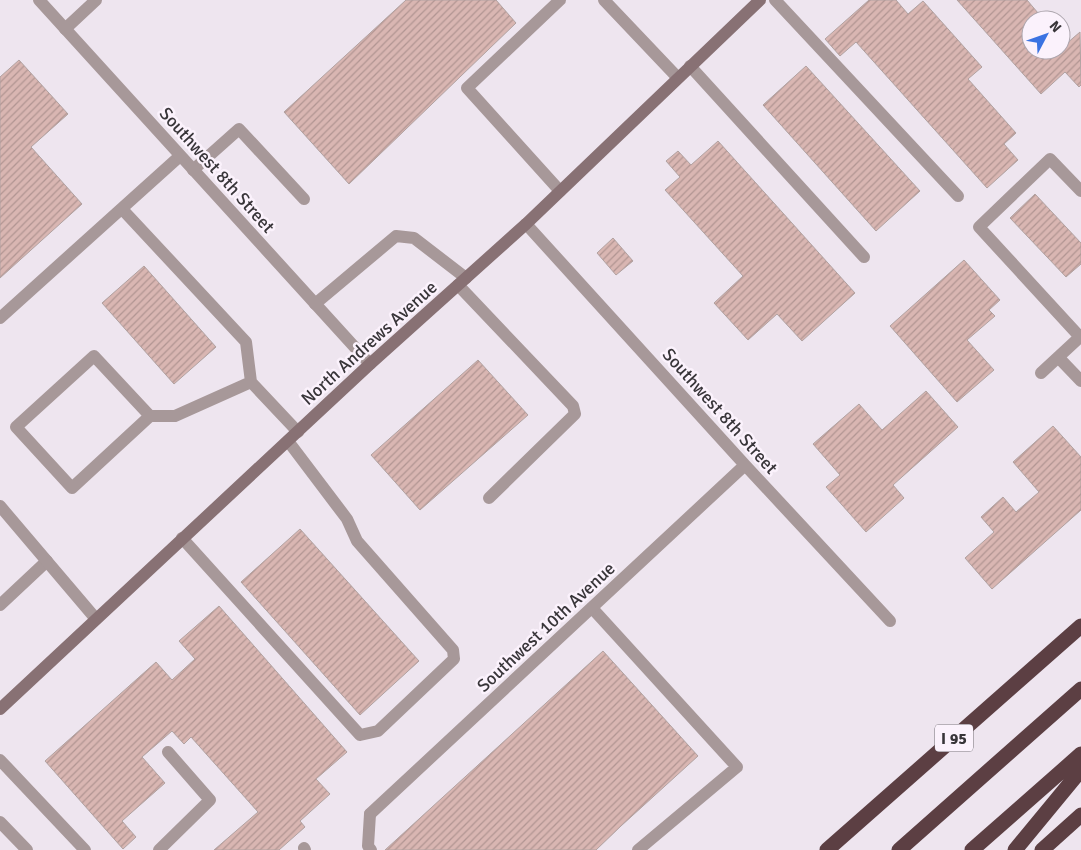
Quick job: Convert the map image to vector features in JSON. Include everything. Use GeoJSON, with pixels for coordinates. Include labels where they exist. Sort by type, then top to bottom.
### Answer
{"type":"FeatureCollection","features":[{"type":"Feature","properties":{"kind":"highway","name":"I 95"},"geometry":{"type":"LineString","coordinates":[[827,850],[1081,626]]}},
{"type":"Feature","properties":{"kind":"highway"},"geometry":{"type":"LineString","coordinates":[[899,850],[1081,689]]}},
{"type":"Feature","properties":{"kind":"highway"},"geometry":{"type":"LineString","coordinates":[[972,850],[1081,754]]}},
{"type":"Feature","properties":{"kind":"highway"},"geometry":{"type":"LineString","coordinates":[[1015,850],[1081,770]]}},
{"type":"Feature","properties":{"kind":"highway"},"geometry":{"type":"LineString","coordinates":[[1042,850],[1081,815]]}},
{"type":"Feature","properties":{"kind":"main road","name":"North Andrews Avenue"},"geometry":{"type":"LineString","coordinates":[[0,709],[370,364],[526,224],[760,0]]}},
{"type":"Feature","properties":{"kind":"street","name":"Southwest 8th Street"},"geometry":{"type":"LineString","coordinates":[[38,0],[370,364]]}},
{"type":"Feature","properties":{"kind":"street"},"geometry":{"type":"LineString","coordinates":[[65,29],[96,0]]}},
{"type":"Feature","properties":{"kind":"street"},"geometry":{"type":"LineString","coordinates":[[560,0],[467,88],[560,191]]}},
{"type":"Feature","properties":{"kind":"street"},"geometry":{"type":"LineString","coordinates":[[604,0],[678,78]]}},
{"type":"Feature","properties":{"kind":"street"},"geometry":{"type":"LineString","coordinates":[[775,0],[958,196]]}},
{"type":"Feature","properties":{"kind":"street"},"geometry":{"type":"LineString","coordinates":[[690,66],[864,257]]}},
{"type":"Feature","properties":{"kind":"street"},"geometry":{"type":"LineString","coordinates":[[193,170],[239,128],[304,199]]}},
{"type":"Feature","properties":{"kind":"street"},"geometry":{"type":"LineString","coordinates":[[0,318],[180,156]]}},
{"type":"Feature","properties":{"kind":"street"},"geometry":{"type":"LineString","coordinates":[[1041,373],[1081,336],[979,227],[1050,159],[1081,191]]}},
{"type":"Feature","properties":{"kind":"street"},"geometry":{"type":"LineString","coordinates":[[122,209],[246,342],[251,382],[298,432]]}},
{"type":"Feature","properties":{"kind":"street","name":"Southwest 8th Street"},"geometry":{"type":"LineString","coordinates":[[526,224],[890,621]]}},
{"type":"Feature","properties":{"kind":"street"},"geometry":{"type":"LineString","coordinates":[[315,304],[396,236],[414,238],[462,282],[573,406],[575,414],[489,498]]}},
{"type":"Feature","properties":{"kind":"street"},"geometry":{"type":"LineString","coordinates":[[150,416],[94,356],[16,427],[72,488],[150,416],[175,416],[251,382]]}},
{"type":"Feature","properties":{"kind":"street"},"geometry":{"type":"LineString","coordinates":[[1058,357],[1081,381]]}},
{"type":"Feature","properties":{"kind":"street"},"geometry":{"type":"LineString","coordinates":[[182,538],[360,735],[378,731],[454,659],[453,650],[357,540],[347,519],[288,440]]}},
{"type":"Feature","properties":{"kind":"street","name":"Southwest 10th Avenue"},"geometry":{"type":"LineString","coordinates":[[372,850],[368,846],[370,814],[745,465]]}},
{"type":"Feature","properties":{"kind":"street"},"geometry":{"type":"LineString","coordinates":[[0,506],[96,619]]}},
{"type":"Feature","properties":{"kind":"street"},"geometry":{"type":"LineString","coordinates":[[0,605],[47,562]]}},
{"type":"Feature","properties":{"kind":"street"},"geometry":{"type":"LineString","coordinates":[[592,608],[737,767],[638,850]]}},
{"type":"Feature","properties":{"kind":"street"},"geometry":{"type":"LineString","coordinates":[[159,850],[210,800],[168,752]]}},
{"type":"Feature","properties":{"kind":"street"},"geometry":{"type":"LineString","coordinates":[[0,760],[78,848]]}},
{"type":"Feature","properties":{"kind":"street"},"geometry":{"type":"LineString","coordinates":[[0,822],[27,850]]}},
{"type":"Feature","properties":{"kind":"building"},"geometry":{"type":"Polygon","coordinates":[[[406,0],[496,0],[516,23],[349,184],[284,112],[406,0]]]}},
{"type":"Feature","properties":{"kind":"building"},"geometry":{"type":"Polygon","coordinates":[[[869,0],[896,0],[908,14],[923,1],[982,67],[968,79],[1016,133],[1004,144],[1018,160],[987,188],[856,42],[840,56],[825,39],[869,0]]]}},
{"type":"Feature","properties":{"kind":"building"},"geometry":{"type":"Polygon","coordinates":[[[957,0],[1027,0],[1036,10],[1021,10],[1021,60],[1071,60],[1071,40],[1080,32],[1081,85],[1079,87],[1065,72],[1041,94],[957,0]]]}},
{"type":"Feature","properties":{"kind":"building"},"geometry":{"type":"Polygon","coordinates":[[[19,60],[68,114],[31,147],[82,204],[0,278],[0,77],[19,60]]]}},
{"type":"Feature","properties":{"kind":"building"},"geometry":{"type":"Polygon","coordinates":[[[806,66],[920,191],[876,231],[763,105],[806,66]]]}},
{"type":"Feature","properties":{"kind":"building"},"geometry":{"type":"Polygon","coordinates":[[[718,141],[855,293],[802,341],[777,314],[748,340],[714,303],[743,276],[665,190],[680,177],[666,161],[678,151],[691,165],[718,141]]]}},
{"type":"Feature","properties":{"kind":"building"},"geometry":{"type":"Polygon","coordinates":[[[1035,194],[1081,243],[1081,264],[1066,277],[1010,218],[1035,194]]]}},
{"type":"Feature","properties":{"kind":"building"},"geometry":{"type":"Polygon","coordinates":[[[613,238],[633,261],[616,275],[597,253],[613,238]]]}},
{"type":"Feature","properties":{"kind":"building"},"geometry":{"type":"Polygon","coordinates":[[[964,260],[1000,300],[989,310],[995,316],[967,340],[994,370],[957,402],[890,326],[964,260]]]}},
{"type":"Feature","properties":{"kind":"building"},"geometry":{"type":"Polygon","coordinates":[[[144,266],[216,347],[174,384],[102,303],[144,266]]]}},
{"type":"Feature","properties":{"kind":"building"},"geometry":{"type":"Polygon","coordinates":[[[478,360],[528,415],[420,510],[371,455],[478,360]]]}},
{"type":"Feature","properties":{"kind":"building"},"geometry":{"type":"Polygon","coordinates":[[[926,391],[958,427],[893,485],[904,498],[866,532],[826,487],[840,475],[813,444],[859,404],[882,430],[926,391]]]}},
{"type":"Feature","properties":{"kind":"building"},"geometry":{"type":"Polygon","coordinates":[[[1053,426],[1081,457],[1081,510],[992,589],[965,558],[994,532],[981,517],[1003,497],[1016,512],[1039,492],[1013,462],[1053,426]]]}},
{"type":"Feature","properties":{"kind":"building"},"geometry":{"type":"Polygon","coordinates":[[[300,529],[419,661],[360,715],[241,582],[300,529]]]}},
{"type":"Feature","properties":{"kind":"building"},"geometry":{"type":"Polygon","coordinates":[[[219,606],[347,752],[316,779],[330,794],[300,821],[305,827],[279,850],[214,850],[258,812],[191,737],[184,744],[172,731],[142,757],[165,783],[122,821],[136,837],[123,849],[45,761],[156,662],[172,680],[195,659],[179,641],[219,606]]]}},
{"type":"Feature","properties":{"kind":"building"},"geometry":{"type":"Polygon","coordinates":[[[603,651],[698,756],[596,850],[385,850],[603,651]]]}}]}
